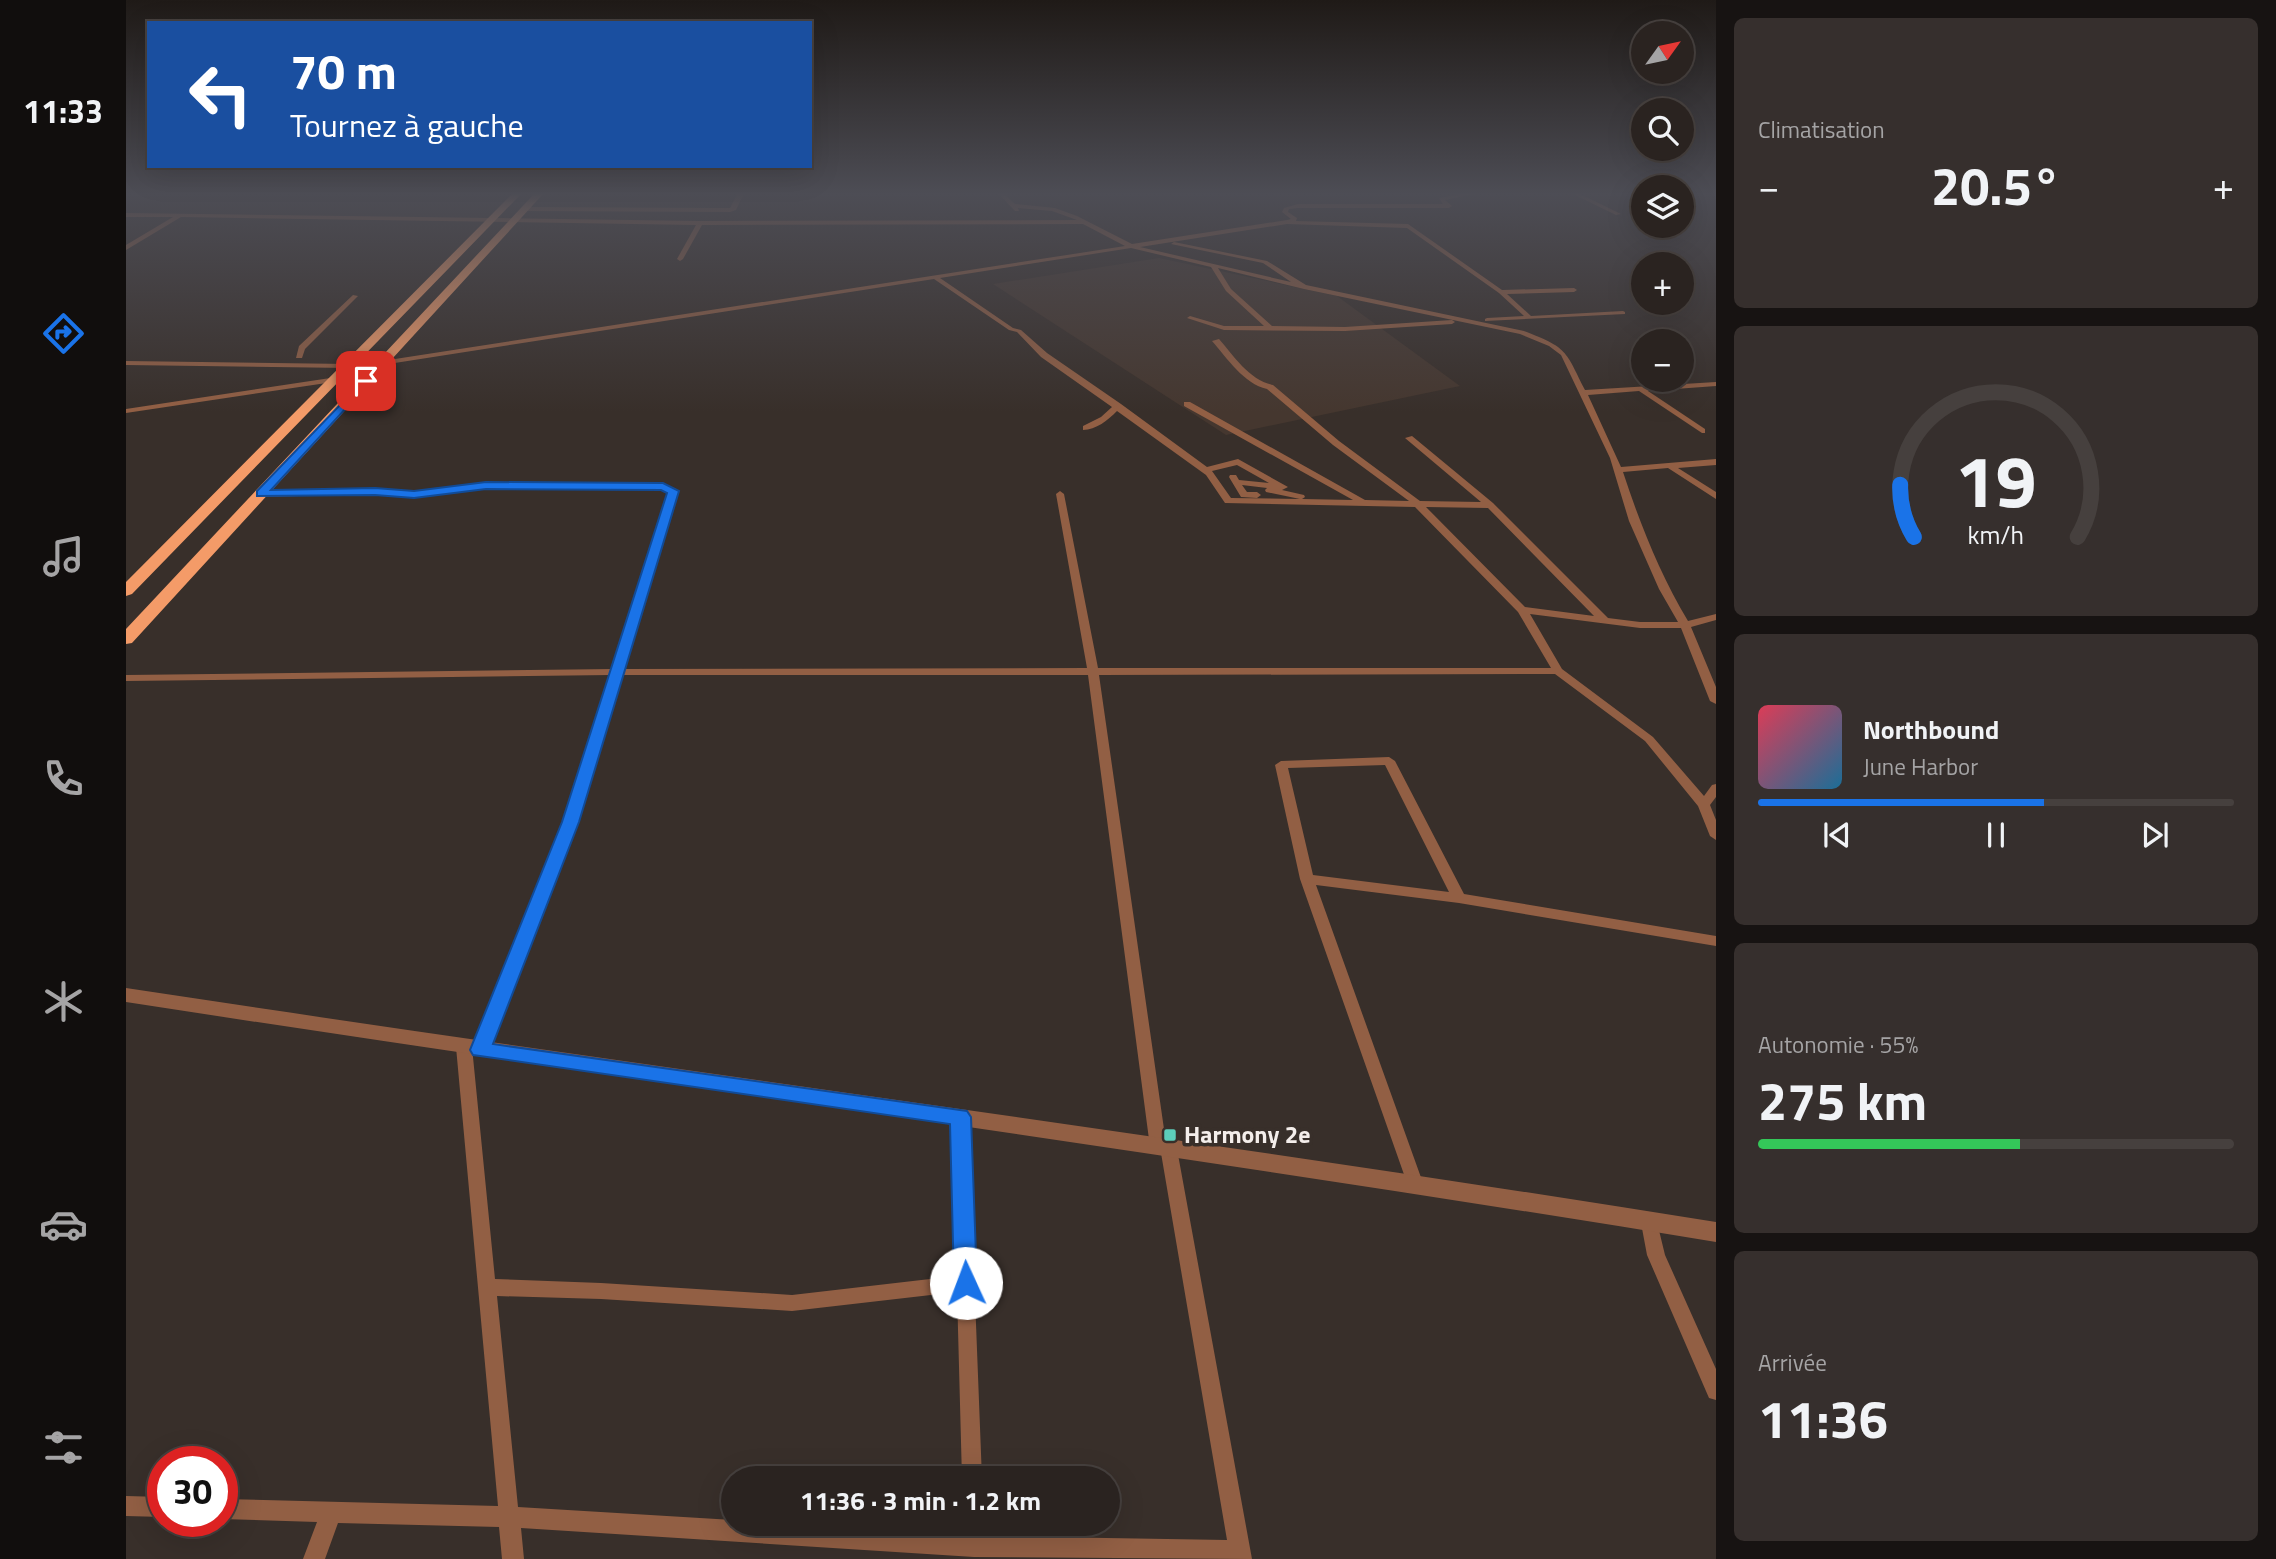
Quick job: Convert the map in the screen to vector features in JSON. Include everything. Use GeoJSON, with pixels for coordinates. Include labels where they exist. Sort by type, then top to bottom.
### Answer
{"type":"FeatureCollection","features":[{"type":"Feature","properties":{"kind":"highway"},"geometry":{"type":"LineString","coordinates":[[127,590],[448,266]]}},
{"type":"Feature","properties":{"kind":"highway"},"geometry":{"type":"LineString","coordinates":[[126,639],[472,266]]}},
{"type":"Feature","properties":{"kind":"street"},"geometry":{"type":"LineString","coordinates":[[382,363],[1014,266]]}},
{"type":"Feature","properties":{"kind":"street"},"geometry":{"type":"LineString","coordinates":[[1210,266],[1522,332],[1552,344],[1564,354],[1617,470],[1633,521],[1685,625],[1716,701]]}},
{"type":"Feature","properties":{"kind":"street"},"geometry":{"type":"LineString","coordinates":[[1271,266],[1304,287]]}},
{"type":"Feature","properties":{"kind":"street"},"geometry":{"type":"LineString","coordinates":[[1464,266],[1501,292],[1530,318]]}},
{"type":"Feature","properties":{"kind":"street"},"geometry":{"type":"LineString","coordinates":[[1215,267],[1228,290],[1270,328]]}},
{"type":"Feature","properties":{"kind":"street"},"geometry":{"type":"LineString","coordinates":[[937,279],[1011,329],[1019,331],[1044,355],[1206,470],[1227,501],[1490,505]]}},
{"type":"Feature","properties":{"kind":"street"},"geometry":{"type":"LineString","coordinates":[[1501,292],[1574,290]]}},
{"type":"Feature","properties":{"kind":"street"},"geometry":{"type":"LineString","coordinates":[[299,356],[302,348],[355,296]]}},
{"type":"Feature","properties":{"kind":"street"},"geometry":{"type":"LineString","coordinates":[[1190,318],[1224,328],[1345,328],[1623,313]]}},
{"type":"Feature","properties":{"kind":"street"},"geometry":{"type":"LineString","coordinates":[[1216,341],[1260,385],[1270,387],[1336,443],[1417,503],[1522,610],[1558,671],[1649,739],[1704,804],[1716,836]]}},
{"type":"Feature","properties":{"kind":"street"},"geometry":{"type":"LineString","coordinates":[[262,365],[299,356],[332,365]]}},
{"type":"Feature","properties":{"kind":"street"},"geometry":{"type":"LineString","coordinates":[[126,363],[349,366]]}},
{"type":"Feature","properties":{"kind":"street"},"geometry":{"type":"LineString","coordinates":[[126,411],[337,379]]}},
{"type":"Feature","properties":{"kind":"street"},"geometry":{"type":"LineString","coordinates":[[1694,385],[1716,384]]}},
{"type":"Feature","properties":{"kind":"street"},"geometry":{"type":"LineString","coordinates":[[1582,393],[1631,389]]}},
{"type":"Feature","properties":{"kind":"street"},"geometry":{"type":"LineString","coordinates":[[1645,392],[1702,431]]}},
{"type":"Feature","properties":{"kind":"street"},"geometry":{"type":"LineString","coordinates":[[1187,404],[1364,503]]}},
{"type":"Feature","properties":{"kind":"street"},"geometry":{"type":"LineString","coordinates":[[1086,428],[1104,419],[1118,406]]}},
{"type":"Feature","properties":{"kind":"street"},"geometry":{"type":"LineString","coordinates":[[1409,438],[1490,505],[1605,621]]}},
{"type":"Feature","properties":{"kind":"street"},"geometry":{"type":"LineString","coordinates":[[1206,470],[1238,462],[1284,486]]}},
{"type":"Feature","properties":{"kind":"street"},"geometry":{"type":"LineString","coordinates":[[1617,470],[1716,463]]}},
{"type":"Feature","properties":{"kind":"street"},"geometry":{"type":"LineString","coordinates":[[1670,466],[1716,496]]}},
{"type":"Feature","properties":{"kind":"street"},"geometry":{"type":"LineString","coordinates":[[1217,467],[1234,479],[1244,495],[1301,496]]}},
{"type":"Feature","properties":{"kind":"street"},"geometry":{"type":"LineString","coordinates":[[1234,479],[1257,472]]}},
{"type":"Feature","properties":{"kind":"street"},"geometry":{"type":"LineString","coordinates":[[1234,479],[1284,486]]}},
{"type":"Feature","properties":{"kind":"street"},"geometry":{"type":"LineString","coordinates":[[261,494],[375,491],[414,495],[486,486],[671,488],[673,491],[571,822],[472,1048],[487,1287],[513,1559]]}},
{"type":"Feature","properties":{"kind":"street"},"geometry":{"type":"LineString","coordinates":[[1284,486],[1269,490],[1301,496],[1311,502]]}},
{"type":"Feature","properties":{"kind":"street"},"geometry":{"type":"LineString","coordinates":[[238,1511],[509,1517],[974,1546],[1240,1555],[1164,1148],[1093,673],[1060,494]]}},
{"type":"Feature","properties":{"kind":"street"},"geometry":{"type":"LineString","coordinates":[[1522,610],[1640,625],[1685,625],[1716,617]]}},
{"type":"Feature","properties":{"kind":"street"},"geometry":{"type":"LineString","coordinates":[[126,678],[617,672],[1558,671]]}},
{"type":"Feature","properties":{"kind":"street"},"geometry":{"type":"LineString","coordinates":[[1415,1183],[1307,878],[1281,765],[1389,761],[1460,898]]}},
{"type":"Feature","properties":{"kind":"street"},"geometry":{"type":"LineString","coordinates":[[1704,804],[1716,788]]}},
{"type":"Feature","properties":{"kind":"street"},"geometry":{"type":"LineString","coordinates":[[1307,878],[1460,898],[1716,941]]}},
{"type":"Feature","properties":{"kind":"street"},"geometry":{"type":"LineString","coordinates":[[126,995],[472,1048],[1415,1183],[1716,1232]]}},
{"type":"Feature","properties":{"kind":"street"},"geometry":{"type":"LineString","coordinates":[[960,1117],[972,1466]]}},
{"type":"Feature","properties":{"kind":"street"},"geometry":{"type":"LineString","coordinates":[[1650,1223],[1656,1255],[1716,1391]]}},
{"type":"Feature","properties":{"kind":"street"},"geometry":{"type":"LineString","coordinates":[[487,1287],[792,1303],[966,1283]]}},
{"type":"Feature","properties":{"kind":"street"},"geometry":{"type":"LineString","coordinates":[[126,1506],[147,1507]]}},
{"type":"Feature","properties":{"kind":"street"},"geometry":{"type":"LineString","coordinates":[[314,1559],[331,1514]]}},
{"type":"Feature","properties":{"kind":"street"},"geometry":{"type":"LineString","coordinates":[[974,1536],[974,1546]]}},
{"type":"Feature","properties":{"kind":"shaded area"},"geometry":{"type":"Polygon","coordinates":[[[1109,266],[1195,266],[1337,296],[1460,386],[1226,435],[993,284],[1109,266]]]}},
{"type":"Feature","properties":{"kind":"place","name":"Harmony 2e"},"geometry":{"type":"Point","coordinates":[1170,1135]}},
{"type":"Feature","properties":{"kind":"route"},"geometry":{"type":"LineString","coordinates":[[366,381],[261,494],[375,491],[414,495],[486,486],[663,486],[673,491],[571,822],[480,1050],[960,1117],[966,1283]]}}]}
